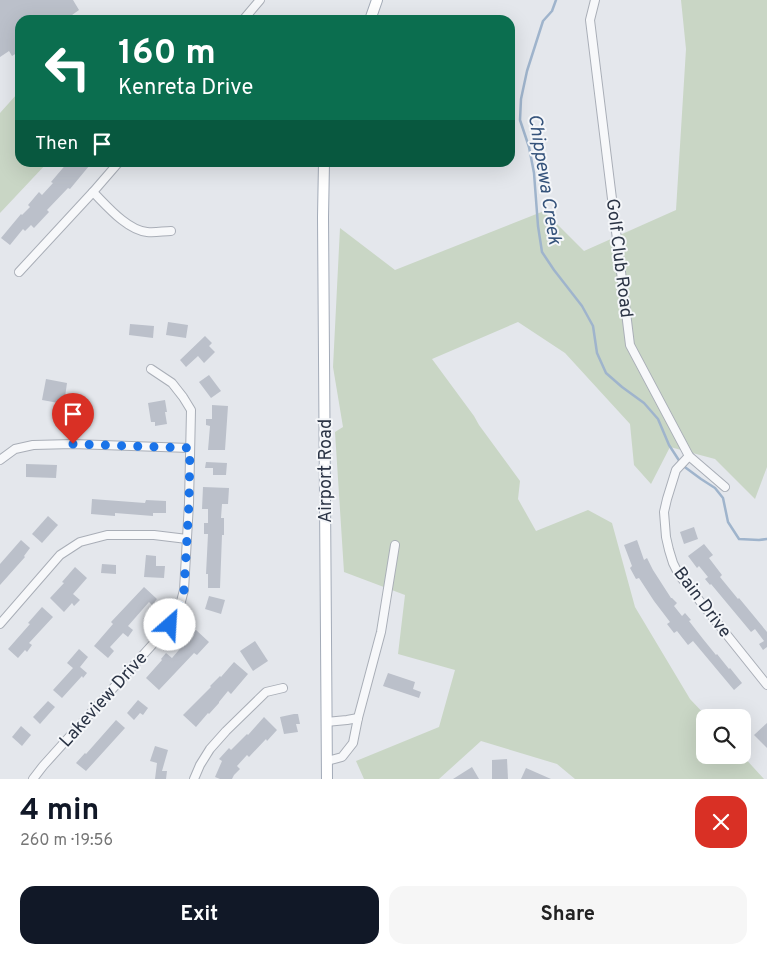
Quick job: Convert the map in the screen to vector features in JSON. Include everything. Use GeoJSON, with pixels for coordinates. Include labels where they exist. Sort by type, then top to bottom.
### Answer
{"type":"FeatureCollection","features":[{"type":"Feature","properties":{"kind":"main road"},"geometry":{"type":"LineString","coordinates":[[372,15],[377,0]]}},
{"type":"Feature","properties":{"kind":"main road","name":"Airport Road"},"geometry":{"type":"LineString","coordinates":[[324,167],[327,779]]}},
{"type":"Feature","properties":{"kind":"street"},"geometry":{"type":"LineString","coordinates":[[247,15],[260,0]]}},
{"type":"Feature","properties":{"kind":"street","name":"Golf Club Road"},"geometry":{"type":"LineString","coordinates":[[595,0],[590,20],[630,345],[686,458],[725,487]]}},
{"type":"Feature","properties":{"kind":"street"},"geometry":{"type":"LineString","coordinates":[[19,272],[115,167]]}},
{"type":"Feature","properties":{"kind":"street"},"geometry":{"type":"LineString","coordinates":[[93,192],[125,222],[135,228],[147,232],[171,231]]}},
{"type":"Feature","properties":{"kind":"street","name":"Lakeview Drive"},"geometry":{"type":"LineString","coordinates":[[33,779],[170,625],[179,609],[184,590],[189,503],[191,410],[172,384],[151,369]]}},
{"type":"Feature","properties":{"kind":"street"},"geometry":{"type":"LineString","coordinates":[[0,460],[15,449],[33,445],[73,444],[190,448]]}},
{"type":"Feature","properties":{"kind":"street","name":"Bain Drive"},"geometry":{"type":"LineString","coordinates":[[686,458],[676,470],[664,512],[666,537],[672,563],[679,575],[767,685]]}},
{"type":"Feature","properties":{"kind":"street"},"geometry":{"type":"LineString","coordinates":[[0,624],[60,555],[80,542],[107,535],[154,535],[186,539]]}},
{"type":"Feature","properties":{"kind":"street"},"geometry":{"type":"LineString","coordinates":[[327,761],[342,757],[352,743],[381,632],[395,545]]}},
{"type":"Feature","properties":{"kind":"street"},"geometry":{"type":"LineString","coordinates":[[194,779],[210,749],[226,731],[266,692],[283,688]]}},
{"type":"Feature","properties":{"kind":"street"},"geometry":{"type":"LineString","coordinates":[[326,722],[358,718]]}},
{"type":"Feature","properties":{"kind":"green space"},"geometry":{"type":"Polygon","coordinates":[[[681,0],[767,0],[767,467],[755,499],[715,459],[670,447],[651,484],[634,465],[630,424],[565,353],[518,322],[432,359],[520,481],[518,499],[536,531],[588,510],[612,523],[635,607],[690,699],[699,709],[696,709],[696,764],[750,764],[764,779],[575,779],[557,764],[481,741],[439,779],[364,779],[356,761],[439,727],[455,670],[398,654],[405,595],[344,572],[335,432],[343,427],[333,367],[340,228],[395,270],[544,211],[584,251],[676,210],[686,49],[681,0]]]}},
{"type":"Feature","properties":{"kind":"green space"},"geometry":{"type":"Polygon","coordinates":[[[15,96],[15,167],[43,167],[0,213],[0,113],[15,96]]]}},
{"type":"Feature","properties":{"kind":"building"},"geometry":{"type":"Polygon","coordinates":[[[0,0],[73,0],[79,10],[72,15],[15,15],[15,54],[12,56],[9,51],[0,57],[0,0]]]}},
{"type":"Feature","properties":{"kind":"building"},"geometry":{"type":"Polygon","coordinates":[[[64,167],[88,167],[70,189],[68,188],[47,210],[49,212],[34,228],[31,225],[25,231],[23,229],[10,245],[1,238],[21,214],[30,207],[28,205],[39,192],[42,195],[53,183],[51,182],[64,167]]]}},
{"type":"Feature","properties":{"kind":"building"},"geometry":{"type":"Polygon","coordinates":[[[168,322],[188,325],[186,338],[166,335],[168,322]]]}},
{"type":"Feature","properties":{"kind":"building"},"geometry":{"type":"Polygon","coordinates":[[[130,324],[154,326],[153,338],[129,335],[130,324]]]}},
{"type":"Feature","properties":{"kind":"building"},"geometry":{"type":"Polygon","coordinates":[[[205,336],[212,343],[209,346],[215,352],[204,363],[198,356],[186,367],[180,360],[205,336]]]}},
{"type":"Feature","properties":{"kind":"building"},"geometry":{"type":"Polygon","coordinates":[[[209,375],[221,391],[211,398],[199,382],[209,375]]]}},
{"type":"Feature","properties":{"kind":"building"},"geometry":{"type":"Polygon","coordinates":[[[46,379],[67,383],[64,404],[42,400],[46,379]]]}},
{"type":"Feature","properties":{"kind":"building"},"geometry":{"type":"Polygon","coordinates":[[[165,400],[167,424],[155,426],[155,422],[151,422],[148,403],[165,400]]]}},
{"type":"Feature","properties":{"kind":"building"},"geometry":{"type":"Polygon","coordinates":[[[212,405],[228,406],[225,450],[208,450],[210,426],[206,425],[206,419],[212,419],[212,405]]]}},
{"type":"Feature","properties":{"kind":"building"},"geometry":{"type":"Polygon","coordinates":[[[206,462],[227,463],[226,475],[213,475],[213,468],[205,468],[206,462]]]}},
{"type":"Feature","properties":{"kind":"building"},"geometry":{"type":"Polygon","coordinates":[[[26,464],[57,465],[56,478],[26,477],[26,464]]]}},
{"type":"Feature","properties":{"kind":"building"},"geometry":{"type":"Polygon","coordinates":[[[203,487],[229,488],[228,504],[222,504],[221,518],[224,518],[224,535],[222,535],[220,588],[208,588],[208,574],[206,574],[208,534],[204,534],[204,523],[208,523],[208,509],[202,509],[203,487]]]}},
{"type":"Feature","properties":{"kind":"building"},"geometry":{"type":"Polygon","coordinates":[[[92,499],[145,503],[146,500],[166,501],[166,513],[153,513],[153,516],[115,513],[115,516],[91,514],[92,499]]]}},
{"type":"Feature","properties":{"kind":"building"},"geometry":{"type":"Polygon","coordinates":[[[48,516],[58,525],[42,543],[32,534],[48,516]]]}},
{"type":"Feature","properties":{"kind":"building"},"geometry":{"type":"Polygon","coordinates":[[[694,527],[698,539],[684,544],[680,532],[694,527]]]}},
{"type":"Feature","properties":{"kind":"building"},"geometry":{"type":"Polygon","coordinates":[[[21,540],[30,548],[25,557],[0,585],[0,564],[21,540]]]}},
{"type":"Feature","properties":{"kind":"building"},"geometry":{"type":"Polygon","coordinates":[[[637,540],[644,560],[647,558],[671,598],[677,603],[674,606],[682,616],[685,613],[691,620],[689,621],[716,655],[742,683],[734,690],[693,641],[688,645],[677,631],[674,633],[667,624],[670,622],[639,578],[636,579],[630,568],[632,566],[624,545],[637,540]]]}},
{"type":"Feature","properties":{"kind":"building"},"geometry":{"type":"Polygon","coordinates":[[[704,544],[713,555],[709,558],[722,575],[720,577],[767,632],[767,647],[763,650],[759,644],[764,641],[755,629],[751,632],[705,579],[708,577],[699,566],[697,568],[688,556],[704,544]]]}},
{"type":"Feature","properties":{"kind":"building"},"geometry":{"type":"Polygon","coordinates":[[[146,555],[156,556],[156,566],[165,566],[164,578],[144,577],[146,555]]]}},
{"type":"Feature","properties":{"kind":"building"},"geometry":{"type":"Polygon","coordinates":[[[102,564],[116,565],[116,574],[101,573],[102,564]]]}},
{"type":"Feature","properties":{"kind":"building"},"geometry":{"type":"Polygon","coordinates":[[[75,567],[87,578],[73,594],[80,600],[74,606],[72,603],[64,612],[50,598],[75,567]]]}},
{"type":"Feature","properties":{"kind":"building"},"geometry":{"type":"Polygon","coordinates":[[[144,587],[157,599],[152,605],[149,602],[128,626],[133,630],[128,637],[123,633],[110,647],[114,651],[108,658],[94,646],[113,624],[111,622],[144,587]]]}},
{"type":"Feature","properties":{"kind":"building"},"geometry":{"type":"Polygon","coordinates":[[[209,596],[225,600],[221,614],[205,609],[209,596]]]}},
{"type":"Feature","properties":{"kind":"building"},"geometry":{"type":"Polygon","coordinates":[[[42,607],[53,617],[29,643],[32,645],[27,652],[25,650],[18,658],[8,649],[42,607]]]}},
{"type":"Feature","properties":{"kind":"building"},"geometry":{"type":"Polygon","coordinates":[[[196,630],[209,642],[197,655],[194,653],[159,690],[146,678],[166,653],[172,658],[184,644],[179,640],[184,634],[188,638],[196,630]]]}},
{"type":"Feature","properties":{"kind":"building"},"geometry":{"type":"Polygon","coordinates":[[[255,641],[268,661],[253,671],[240,651],[255,641]]]}},
{"type":"Feature","properties":{"kind":"building"},"geometry":{"type":"Polygon","coordinates":[[[79,649],[88,657],[80,667],[87,673],[62,698],[53,690],[73,668],[67,663],[79,649]]]}},
{"type":"Feature","properties":{"kind":"building"},"geometry":{"type":"Polygon","coordinates":[[[234,662],[248,674],[231,694],[228,691],[196,727],[183,715],[234,662]]]}},
{"type":"Feature","properties":{"kind":"building"},"geometry":{"type":"Polygon","coordinates":[[[388,673],[415,682],[413,689],[421,692],[419,698],[383,686],[388,673]]]}},
{"type":"Feature","properties":{"kind":"building"},"geometry":{"type":"Polygon","coordinates":[[[138,700],[148,708],[143,715],[140,713],[134,720],[127,713],[138,700]]]}},
{"type":"Feature","properties":{"kind":"building"},"geometry":{"type":"Polygon","coordinates":[[[48,701],[55,707],[40,724],[33,717],[48,701]]]}},
{"type":"Feature","properties":{"kind":"building"},"geometry":{"type":"Polygon","coordinates":[[[298,714],[300,724],[296,724],[298,732],[284,734],[280,717],[298,714]]]}},
{"type":"Feature","properties":{"kind":"building"},"geometry":{"type":"Polygon","coordinates":[[[264,717],[277,730],[249,757],[247,755],[237,766],[240,769],[232,779],[215,777],[222,761],[219,759],[229,748],[231,750],[248,735],[264,717]]]}},
{"type":"Feature","properties":{"kind":"building"},"geometry":{"type":"Polygon","coordinates":[[[116,720],[125,728],[86,771],[76,763],[116,720]]]}},
{"type":"Feature","properties":{"kind":"building"},"geometry":{"type":"Polygon","coordinates":[[[767,723],[767,748],[754,735],[767,723]]]}},
{"type":"Feature","properties":{"kind":"building"},"geometry":{"type":"Polygon","coordinates":[[[21,726],[31,735],[22,746],[12,737],[21,726]]]}},
{"type":"Feature","properties":{"kind":"building"},"geometry":{"type":"Polygon","coordinates":[[[155,746],[168,750],[162,771],[167,771],[166,779],[155,779],[157,763],[150,761],[155,746]]]}},
{"type":"Feature","properties":{"kind":"building"},"geometry":{"type":"Polygon","coordinates":[[[507,759],[508,779],[492,779],[492,760],[507,759]]]}},
{"type":"Feature","properties":{"kind":"building"},"geometry":{"type":"Polygon","coordinates":[[[472,767],[479,779],[453,779],[472,767]]]}},
{"type":"Feature","properties":{"kind":"building"},"geometry":{"type":"Polygon","coordinates":[[[526,768],[551,779],[521,779],[526,768]]]}},
{"type":"Feature","properties":{"kind":"waterway","name":"Chippewa Creek"},"geometry":{"type":"LineString","coordinates":[[556,0],[552,11],[543,21],[527,71],[521,99],[520,120],[529,147],[534,173],[542,252],[582,306],[593,326],[597,353],[606,373],[644,403],[658,419],[669,445],[682,465],[715,488],[723,498],[728,522],[739,539],[767,539]]}},
{"type":"Feature","properties":{"kind":"route"},"geometry":{"type":"LineString","coordinates":[[73,444],[190,448],[184,590],[179,609],[170,625]]}}]}
